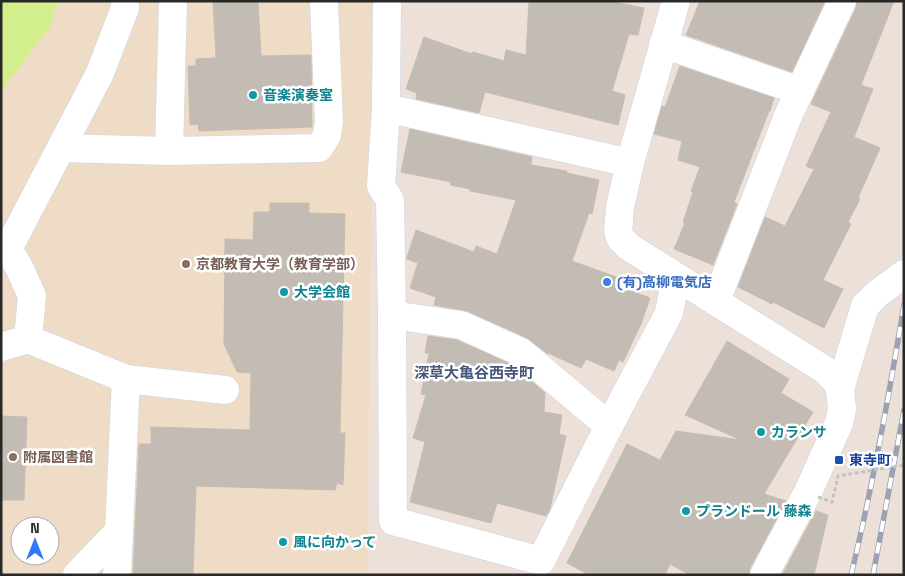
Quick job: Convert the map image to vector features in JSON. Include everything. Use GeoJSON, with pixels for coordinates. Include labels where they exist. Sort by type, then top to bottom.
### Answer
{"type":"FeatureCollection","features":[{"type":"Feature","properties":{"kind":"street"},"geometry":{"type":"LineString","coordinates":[[28,339],[32,296],[19,268],[5,250],[100,73],[125,8],[125,1]]}},
{"type":"Feature","properties":{"kind":"street"},"geometry":{"type":"LineString","coordinates":[[169,151],[173,1]]}},
{"type":"Feature","properties":{"kind":"street"},"geometry":{"type":"LineString","coordinates":[[61,148],[169,151],[319,148],[327,134],[329,122],[324,1]]}},
{"type":"Feature","properties":{"kind":"street"},"geometry":{"type":"LineString","coordinates":[[387,1],[386,108],[381,186],[390,200],[393,521],[541,561],[609,426],[670,313],[676,277]]}},
{"type":"Feature","properties":{"kind":"street"},"geometry":{"type":"LineString","coordinates":[[676,1],[630,164],[618,218],[618,231],[621,239],[629,247],[825,370],[837,382],[840,389],[842,409],[832,441],[808,492],[764,575]]}},
{"type":"Feature","properties":{"kind":"street"},"geometry":{"type":"LineString","coordinates":[[716,301],[788,116],[842,1]]}},
{"type":"Feature","properties":{"kind":"street"},"geometry":{"type":"LineString","coordinates":[[664,44],[800,90]]}},
{"type":"Feature","properties":{"kind":"street"},"geometry":{"type":"LineString","coordinates":[[386,108],[630,164]]}},
{"type":"Feature","properties":{"kind":"street"},"geometry":{"type":"LineString","coordinates":[[840,389],[865,306],[877,294],[904,274]]}},
{"type":"Feature","properties":{"kind":"street"},"geometry":{"type":"LineString","coordinates":[[392,315],[461,325],[522,352],[609,426]]}},
{"type":"Feature","properties":{"kind":"street"},"geometry":{"type":"LineString","coordinates":[[1,347],[28,339],[126,379],[225,390]]}},
{"type":"Feature","properties":{"kind":"street"},"geometry":{"type":"LineString","coordinates":[[117,575],[126,379]]}},
{"type":"Feature","properties":{"kind":"street"},"geometry":{"type":"LineString","coordinates":[[77,575],[119,531]]}},
{"type":"Feature","properties":{"kind":"path"},"geometry":{"type":"LineString","coordinates":[[818,497],[832,502],[838,476],[904,464]]}},
{"type":"Feature","properties":{"kind":"shaded area","name":"京都教育大学（教育学部）"},"geometry":{"type":"Polygon","coordinates":[[[1,1],[374,1],[367,575],[1,575],[1,1]]]}},
{"type":"Feature","properties":{"kind":"green space"},"geometry":{"type":"Polygon","coordinates":[[[1,1],[58,1],[50,27],[1,91],[1,1]]]}},
{"type":"Feature","properties":{"kind":"building","name":"音楽演奏室"},"geometry":{"type":"Polygon","coordinates":[[[213,1],[258,1],[261,56],[311,55],[312,127],[199,131],[198,124],[190,125],[188,66],[196,66],[196,59],[216,58],[213,1]]]}},
{"type":"Feature","properties":{"kind":"building"},"geometry":{"type":"Polygon","coordinates":[[[529,1],[609,1],[644,8],[638,35],[629,34],[612,91],[625,95],[618,125],[485,92],[479,113],[416,99],[417,93],[406,89],[424,37],[472,54],[473,52],[504,61],[506,50],[526,55],[529,1]]]}},
{"type":"Feature","properties":{"kind":"building"},"geometry":{"type":"Polygon","coordinates":[[[700,1],[825,1],[792,72],[686,35],[700,1]]]}},
{"type":"Feature","properties":{"kind":"building"},"geometry":{"type":"Polygon","coordinates":[[[857,1],[894,1],[861,85],[873,89],[854,137],[880,148],[858,198],[860,199],[848,222],[851,224],[823,280],[843,289],[824,328],[773,302],[772,304],[738,287],[765,217],[785,226],[814,169],[806,166],[831,112],[811,104],[856,8],[857,1]]]}},
{"type":"Feature","properties":{"kind":"building"},"geometry":{"type":"Polygon","coordinates":[[[680,66],[774,98],[734,202],[737,204],[713,265],[674,249],[685,223],[683,222],[693,192],[691,191],[700,167],[678,160],[682,141],[654,134],[662,106],[665,107],[680,66]]]}},
{"type":"Feature","properties":{"kind":"building"},"geometry":{"type":"Polygon","coordinates":[[[410,129],[532,157],[531,165],[567,171],[567,173],[599,180],[592,214],[589,213],[572,261],[619,278],[616,285],[650,298],[641,324],[623,362],[619,360],[614,371],[586,359],[581,368],[548,354],[527,338],[467,311],[434,305],[436,297],[410,288],[418,263],[407,259],[407,257],[416,230],[474,252],[476,246],[497,254],[516,200],[470,191],[470,189],[450,185],[451,182],[401,172],[410,129]]]}},
{"type":"Feature","properties":{"kind":"building"},"geometry":{"type":"Polygon","coordinates":[[[270,203],[309,203],[309,213],[345,214],[340,433],[345,433],[343,485],[337,483],[335,490],[196,486],[193,575],[133,575],[139,444],[151,444],[151,427],[250,430],[251,373],[237,372],[224,344],[225,239],[253,240],[254,212],[270,212],[270,203]]]}},
{"type":"Feature","properties":{"kind":"building"},"geometry":{"type":"Polygon","coordinates":[[[428,336],[457,340],[513,365],[545,393],[544,412],[562,415],[559,434],[566,436],[550,509],[546,516],[497,503],[491,523],[410,502],[425,442],[413,438],[426,395],[421,394],[429,353],[425,353],[428,336]]]}},
{"type":"Feature","properties":{"kind":"building"},"geometry":{"type":"Polygon","coordinates":[[[727,341],[789,379],[781,393],[813,412],[764,494],[786,501],[750,568],[749,575],[690,575],[670,564],[665,575],[589,575],[567,563],[627,444],[660,460],[676,431],[741,440],[685,415],[727,341]]]}},
{"type":"Feature","properties":{"kind":"building"},"geometry":{"type":"Polygon","coordinates":[[[1,416],[27,417],[24,500],[1,500],[1,416]]]}},
{"type":"Feature","properties":{"kind":"building"},"geometry":{"type":"Polygon","coordinates":[[[816,511],[828,515],[814,575],[782,575],[816,511]]]}},
{"type":"Feature","properties":{"kind":"railway"},"geometry":{"type":"LineString","coordinates":[[851,575],[880,440],[904,305]]}},
{"type":"Feature","properties":{"kind":"railway"},"geometry":{"type":"LineString","coordinates":[[873,575],[904,410]]}},
{"type":"Feature","properties":{"kind":"place","name":"音楽演奏室"},"geometry":{"type":"Point","coordinates":[253,95]}},
{"type":"Feature","properties":{"kind":"place","name":"京都教育大学（教育学部）"},"geometry":{"type":"Point","coordinates":[186,264]}},
{"type":"Feature","properties":{"kind":"place","name":"(有)高柳電気店"},"geometry":{"type":"Point","coordinates":[607,282]}},
{"type":"Feature","properties":{"kind":"place","name":"大学会館"},"geometry":{"type":"Point","coordinates":[284,292]}},
{"type":"Feature","properties":{"kind":"place","name":"カランサ"},"geometry":{"type":"Point","coordinates":[761,432]}},
{"type":"Feature","properties":{"kind":"place","name":"附属図書館"},"geometry":{"type":"Point","coordinates":[13,457]}},
{"type":"Feature","properties":{"kind":"place","name":"東寺町"},"geometry":{"type":"Point","coordinates":[839,460]}},
{"type":"Feature","properties":{"kind":"place","name":"プランドール 藤森"},"geometry":{"type":"Point","coordinates":[686,511]}},
{"type":"Feature","properties":{"kind":"place","name":"風に向かって"},"geometry":{"type":"Point","coordinates":[283,542]}},
{"type":"Feature","properties":{"kind":"district","name":"深草大亀谷西寺町"},"geometry":{"type":"Point","coordinates":[474,373]}}]}
